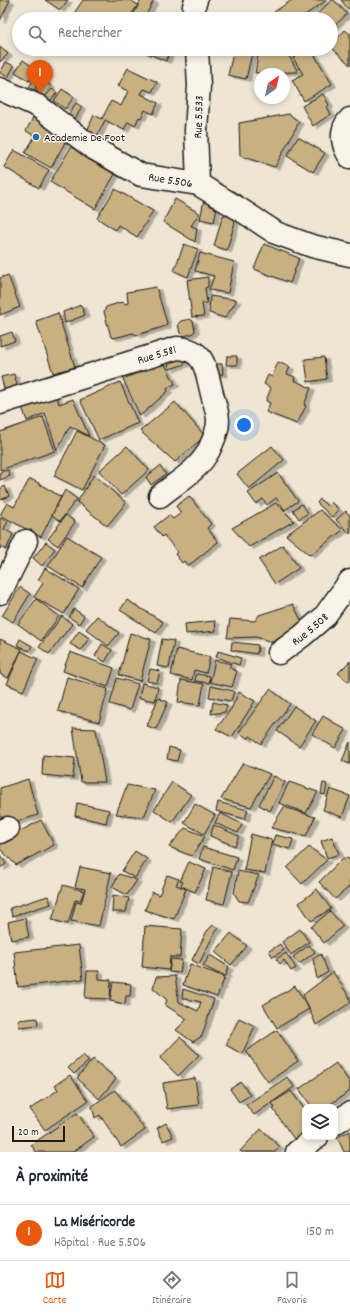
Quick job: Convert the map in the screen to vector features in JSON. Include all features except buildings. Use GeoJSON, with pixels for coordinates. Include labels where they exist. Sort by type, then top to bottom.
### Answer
{"type":"FeatureCollection","features":[{"type":"Feature","properties":{"kind":"street","name":"Rue 5.533"},"geometry":{"type":"LineString","coordinates":[[197,56],[199,86],[196,130],[198,184]]}},
{"type":"Feature","properties":{"kind":"street","name":"Rue 5.506"},"geometry":{"type":"LineString","coordinates":[[0,88],[38,106],[93,148],[141,174],[198,184],[276,233],[312,246],[350,255]]}},
{"type":"Feature","properties":{"kind":"street"},"geometry":{"type":"LineString","coordinates":[[350,119],[345,124],[342,140],[350,157]]}},
{"type":"Feature","properties":{"kind":"street","name":"Rue 5.581"},"geometry":{"type":"LineString","coordinates":[[0,403],[177,348],[185,348],[196,354],[204,363],[218,421],[216,434],[209,451],[200,464],[160,496]]}},
{"type":"Feature","properties":{"kind":"street"},"geometry":{"type":"LineString","coordinates":[[0,593],[26,541]]}},
{"type":"Feature","properties":{"kind":"street","name":"Rue 5.508"},"geometry":{"type":"LineString","coordinates":[[279,653],[302,636],[324,616],[350,581]]}},
{"type":"Feature","properties":{"kind":"street"},"geometry":{"type":"LineString","coordinates":[[338,1121],[350,1112]]}},
{"type":"Feature","properties":{"kind":"street"},"geometry":{"type":"LineString","coordinates":[[297,1152],[313,1140]]}},
{"type":"Feature","properties":{"kind":"place","name":"La Miséricorde"},"geometry":{"type":"Point","coordinates":[40,93]}},
{"type":"Feature","properties":{"kind":"place","name":"Academie De Foot"},"geometry":{"type":"Point","coordinates":[36,137]}}]}
